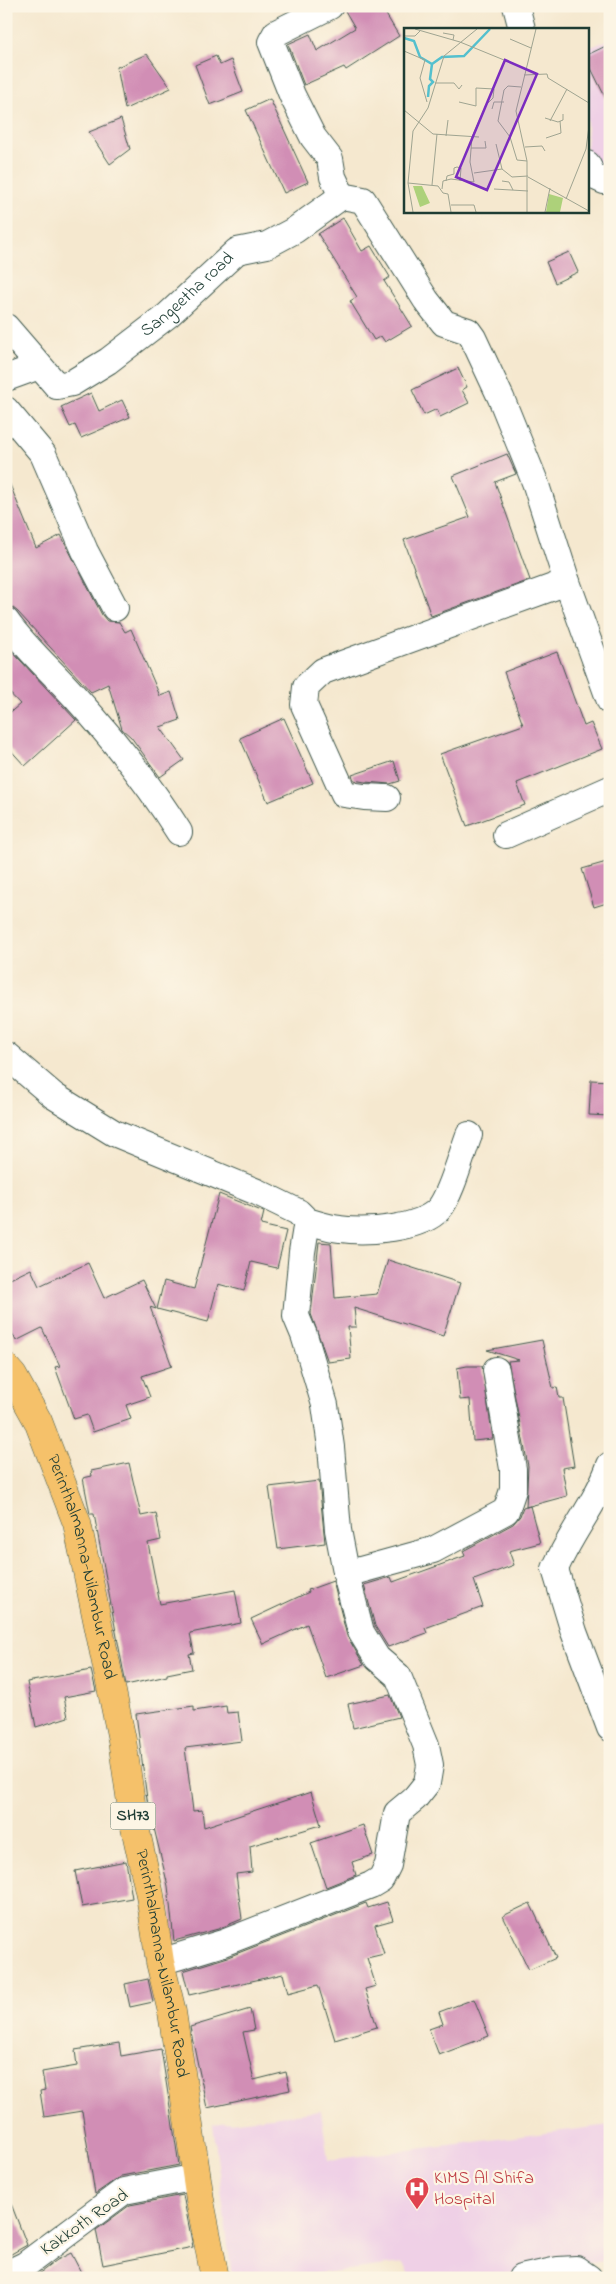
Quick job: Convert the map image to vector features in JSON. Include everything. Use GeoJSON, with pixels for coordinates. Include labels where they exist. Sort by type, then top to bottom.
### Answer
{"type":"FeatureCollection","features":[{"type":"Feature","properties":{"kind":"main road","name":"Perinthalmanna-Nilambur Road"},"geometry":{"type":"LineString","coordinates":[[6,1368],[13,1376],[38,1421],[77,1523],[122,1740],[134,1823],[150,1895],[160,1962],[172,2012],[197,2178],[215,2278]]}},
{"type":"Feature","properties":{"kind":"street"},"geometry":{"type":"LineString","coordinates":[[330,6],[276,33],[271,42],[292,95],[313,137],[330,159],[333,177],[342,196],[362,200],[426,300],[444,323],[468,330],[473,338],[501,398],[535,482],[567,582],[610,701]]}},
{"type":"Feature","properties":{"kind":"street"},"geometry":{"type":"LineString","coordinates":[[516,6],[522,28]]}},
{"type":"Feature","properties":{"kind":"street"},"geometry":{"type":"LineString","coordinates":[[588,166],[592,176],[604,181],[610,179]]}},
{"type":"Feature","properties":{"kind":"street","name":"Sangeetha road"},"geometry":{"type":"LineString","coordinates":[[39,366],[57,386],[72,383],[108,361],[168,315],[237,251],[267,245],[295,230],[342,196]]}},
{"type":"Feature","properties":{"kind":"street"},"geometry":{"type":"LineString","coordinates":[[6,327],[39,366],[6,378]]}},
{"type":"Feature","properties":{"kind":"street"},"geometry":{"type":"LineString","coordinates":[[6,410],[43,454],[85,551],[115,608]]}},
{"type":"Feature","properties":{"kind":"street"},"geometry":{"type":"LineString","coordinates":[[387,798],[344,794],[304,705],[306,687],[323,671],[567,582]]}},
{"type":"Feature","properties":{"kind":"street"},"geometry":{"type":"LineString","coordinates":[[6,621],[76,698],[137,770],[179,832]]}},
{"type":"Feature","properties":{"kind":"street"},"geometry":{"type":"LineString","coordinates":[[506,835],[610,789]]}},
{"type":"Feature","properties":{"kind":"street"},"geometry":{"type":"LineString","coordinates":[[6,1055],[54,1096],[114,1133],[257,1192],[298,1212],[307,1222],[340,1229],[362,1231],[395,1227],[428,1218],[439,1208],[446,1196],[469,1135]]}},
{"type":"Feature","properties":{"kind":"street"},"geometry":{"type":"LineString","coordinates":[[160,1962],[223,1943],[354,1893],[381,1879],[388,1866],[397,1813],[415,1798],[427,1783],[430,1765],[426,1745],[398,1676],[377,1658],[362,1632],[346,1574],[338,1530],[331,1447],[325,1405],[304,1335],[296,1316],[307,1222]]}},
{"type":"Feature","properties":{"kind":"street"},"geometry":{"type":"LineString","coordinates":[[346,1574],[433,1550],[506,1511],[512,1490],[513,1469],[507,1443],[496,1370]]}},
{"type":"Feature","properties":{"kind":"street"},"geometry":{"type":"LineString","coordinates":[[609,1729],[574,1632],[555,1569],[579,1522],[602,1488],[610,1465]]}},
{"type":"Feature","properties":{"kind":"street","name":"Kakkoth Road"},"geometry":{"type":"LineString","coordinates":[[6,2274],[25,2265],[124,2192],[197,2178]]}},
{"type":"Feature","properties":{"kind":"street"},"geometry":{"type":"LineString","coordinates":[[521,2278],[558,2270],[576,2269],[589,2278]]}},
{"type":"Feature","properties":{"kind":"shaded area"},"geometry":{"type":"Polygon","coordinates":[[[610,39],[610,164],[594,169],[588,157],[588,49],[610,39]]]}},
{"type":"Feature","properties":{"kind":"shaded area","name":"KIMS Al Shifa Hospital"},"geometry":{"type":"Polygon","coordinates":[[[321,2111],[328,2160],[610,2125],[610,2277],[606,2278],[604,2261],[475,2278],[410,2278],[403,2263],[284,2278],[232,2278],[213,2124],[321,2111]]]}},
{"type":"Feature","properties":{"kind":"building"},"geometry":{"type":"Polygon","coordinates":[[[345,6],[381,6],[399,36],[346,70],[344,67],[304,85],[288,44],[310,34],[317,51],[355,28],[344,9],[345,6]]]}},
{"type":"Feature","properties":{"kind":"building"},"geometry":{"type":"Polygon","coordinates":[[[610,44],[610,107],[588,62],[588,55],[610,44]]]}},
{"type":"Feature","properties":{"kind":"building"},"geometry":{"type":"Polygon","coordinates":[[[147,54],[171,88],[125,109],[117,67],[147,54]]]}},
{"type":"Feature","properties":{"kind":"building"},"geometry":{"type":"Polygon","coordinates":[[[216,56],[220,65],[231,60],[243,92],[210,105],[195,65],[216,56]]]}},
{"type":"Feature","properties":{"kind":"building"},"geometry":{"type":"Polygon","coordinates":[[[270,99],[308,182],[284,193],[246,110],[270,99]]]}},
{"type":"Feature","properties":{"kind":"building"},"geometry":{"type":"Polygon","coordinates":[[[121,119],[130,149],[110,164],[89,132],[121,119]]]}},
{"type":"Feature","properties":{"kind":"building"},"geometry":{"type":"Polygon","coordinates":[[[343,218],[362,251],[371,246],[390,277],[384,281],[412,326],[385,342],[381,336],[374,340],[350,301],[357,297],[318,234],[343,218]]]}},
{"type":"Feature","properties":{"kind":"building"},"geometry":{"type":"Polygon","coordinates":[[[569,252],[578,272],[555,283],[546,262],[569,252]]]}},
{"type":"Feature","properties":{"kind":"building"},"geometry":{"type":"Polygon","coordinates":[[[458,368],[467,387],[462,390],[469,403],[440,417],[437,409],[424,415],[412,390],[458,368]]]}},
{"type":"Feature","properties":{"kind":"building"},"geometry":{"type":"Polygon","coordinates":[[[91,393],[99,411],[122,400],[130,417],[81,438],[75,425],[70,427],[61,407],[91,393]]]}},
{"type":"Feature","properties":{"kind":"building"},"geometry":{"type":"Polygon","coordinates":[[[507,454],[516,474],[495,482],[530,580],[431,616],[404,540],[470,517],[453,476],[507,454]]]}},
{"type":"Feature","properties":{"kind":"building"},"geometry":{"type":"Polygon","coordinates":[[[6,475],[36,548],[61,535],[102,615],[107,621],[119,622],[125,632],[131,629],[160,696],[171,692],[180,720],[160,727],[184,760],[160,777],[131,737],[122,729],[108,684],[91,692],[18,612],[12,607],[6,606],[6,475]]]}},
{"type":"Feature","properties":{"kind":"building"},"geometry":{"type":"Polygon","coordinates":[[[7,646],[76,720],[25,766],[6,745],[6,716],[20,704],[6,689],[7,646]]]}},
{"type":"Feature","properties":{"kind":"building"},"geometry":{"type":"Polygon","coordinates":[[[557,652],[584,726],[591,723],[602,749],[517,783],[525,805],[467,826],[440,754],[523,725],[504,672],[557,652]]]}},
{"type":"Feature","properties":{"kind":"building"},"geometry":{"type":"Polygon","coordinates":[[[284,718],[313,783],[268,802],[240,738],[284,718]]]}},
{"type":"Feature","properties":{"kind":"building"},"geometry":{"type":"Polygon","coordinates":[[[394,761],[400,781],[390,784],[354,780],[352,775],[394,761]]]}},
{"type":"Feature","properties":{"kind":"building"},"geometry":{"type":"Polygon","coordinates":[[[610,861],[610,902],[594,907],[582,869],[610,861]]]}},
{"type":"Feature","properties":{"kind":"building"},"geometry":{"type":"Polygon","coordinates":[[[591,1080],[610,1081],[610,1116],[589,1115],[591,1080]]]}},
{"type":"Feature","properties":{"kind":"building"},"geometry":{"type":"Polygon","coordinates":[[[219,1194],[264,1212],[261,1225],[286,1231],[277,1268],[251,1262],[244,1291],[218,1284],[208,1322],[157,1309],[164,1281],[194,1289],[219,1194]]]}},
{"type":"Feature","properties":{"kind":"building"},"geometry":{"type":"Polygon","coordinates":[[[319,1242],[331,1243],[335,1298],[377,1294],[388,1260],[460,1283],[443,1336],[354,1308],[356,1327],[348,1327],[351,1359],[328,1362],[311,1314],[319,1242]]]}},
{"type":"Feature","properties":{"kind":"building"},"geometry":{"type":"Polygon","coordinates":[[[88,1263],[104,1298],[142,1280],[156,1309],[150,1307],[172,1366],[142,1376],[150,1397],[126,1405],[131,1419],[93,1432],[87,1415],[74,1419],[55,1367],[60,1366],[42,1328],[16,1341],[6,1320],[6,1281],[31,1269],[39,1286],[88,1263]]]}},
{"type":"Feature","properties":{"kind":"building"},"geometry":{"type":"Polygon","coordinates":[[[542,1340],[553,1388],[557,1387],[559,1398],[563,1398],[574,1466],[562,1468],[567,1496],[526,1507],[528,1466],[508,1361],[519,1360],[487,1350],[542,1340]]]}},
{"type":"Feature","properties":{"kind":"building"},"geometry":{"type":"Polygon","coordinates":[[[482,1366],[493,1439],[473,1441],[470,1399],[460,1400],[457,1368],[482,1366]]]}},
{"type":"Feature","properties":{"kind":"building"},"geometry":{"type":"Polygon","coordinates":[[[129,1463],[141,1516],[156,1513],[161,1540],[148,1543],[160,1604],[235,1590],[241,1623],[190,1633],[194,1653],[189,1654],[192,1669],[126,1685],[94,1514],[90,1514],[83,1478],[92,1476],[91,1471],[129,1463]]]}},
{"type":"Feature","properties":{"kind":"building"},"geometry":{"type":"Polygon","coordinates":[[[319,1481],[325,1543],[278,1549],[269,1487],[319,1481]]]}},
{"type":"Feature","properties":{"kind":"building"},"geometry":{"type":"Polygon","coordinates":[[[530,1506],[540,1543],[509,1551],[514,1565],[474,1580],[483,1607],[425,1628],[427,1633],[388,1647],[375,1626],[364,1585],[391,1577],[393,1582],[465,1556],[463,1551],[513,1524],[520,1516],[523,1508],[530,1506]]]}},
{"type":"Feature","properties":{"kind":"building"},"geometry":{"type":"Polygon","coordinates":[[[333,1581],[347,1636],[364,1665],[326,1678],[307,1624],[263,1644],[251,1619],[309,1592],[308,1590],[333,1581]]]}},
{"type":"Feature","properties":{"kind":"building"},"geometry":{"type":"Polygon","coordinates":[[[91,1670],[96,1691],[64,1697],[68,1717],[36,1727],[27,1682],[91,1670]]]}},
{"type":"Feature","properties":{"kind":"building"},"geometry":{"type":"Polygon","coordinates":[[[390,1695],[399,1717],[353,1728],[348,1704],[390,1695]]]}},
{"type":"Feature","properties":{"kind":"building"},"geometry":{"type":"Polygon","coordinates":[[[194,1706],[194,1711],[226,1706],[227,1713],[238,1712],[242,1741],[185,1748],[193,1811],[202,1810],[204,1827],[311,1792],[321,1825],[250,1846],[252,1872],[236,1874],[242,1919],[218,1929],[174,1941],[168,1886],[147,1799],[136,1714],[194,1706]]]}},
{"type":"Feature","properties":{"kind":"building"},"geometry":{"type":"Polygon","coordinates":[[[363,1825],[373,1855],[352,1862],[356,1875],[326,1887],[311,1843],[363,1825]]]}},
{"type":"Feature","properties":{"kind":"building"},"geometry":{"type":"Polygon","coordinates":[[[126,1861],[132,1898],[82,1907],[75,1871],[126,1861]]]}},
{"type":"Feature","properties":{"kind":"building"},"geometry":{"type":"Polygon","coordinates":[[[387,1902],[393,1920],[375,1925],[384,1954],[367,1958],[376,1986],[365,1989],[377,2027],[335,2040],[318,1985],[288,1993],[283,1974],[189,1995],[183,1971],[228,1957],[366,1903],[368,1908],[387,1902]]]}},
{"type":"Feature","properties":{"kind":"building"},"geometry":{"type":"Polygon","coordinates":[[[530,1903],[556,1958],[529,1970],[503,1916],[530,1903]]]}},
{"type":"Feature","properties":{"kind":"building"},"geometry":{"type":"Polygon","coordinates":[[[148,1979],[153,2002],[130,2007],[125,1984],[148,1979]]]}},
{"type":"Feature","properties":{"kind":"building"},"geometry":{"type":"Polygon","coordinates":[[[474,1999],[489,2036],[439,2055],[429,2029],[443,2024],[439,2012],[474,1999]]]}},
{"type":"Feature","properties":{"kind":"building"},"geometry":{"type":"Polygon","coordinates":[[[250,2009],[254,2030],[243,2032],[254,2080],[286,2072],[290,2090],[207,2108],[190,2027],[250,2009]]]}},
{"type":"Feature","properties":{"kind":"building"},"geometry":{"type":"Polygon","coordinates":[[[119,2043],[121,2056],[161,2049],[179,2165],[121,2176],[95,2194],[82,2111],[44,2117],[40,2091],[45,2090],[42,2072],[77,2066],[75,2050],[119,2043]]]}},
{"type":"Feature","properties":{"kind":"building"},"geometry":{"type":"Polygon","coordinates":[[[183,2195],[193,2247],[103,2265],[96,2230],[130,2205],[183,2195]]]}},
{"type":"Feature","properties":{"kind":"building"},"geometry":{"type":"Polygon","coordinates":[[[6,2196],[8,2196],[27,2245],[6,2257],[6,2196]]]}},
{"type":"Feature","properties":{"kind":"building"},"geometry":{"type":"Polygon","coordinates":[[[71,2253],[84,2278],[33,2278],[57,2260],[71,2253]]]}},
{"type":"Feature","properties":{"kind":"place","name":"KIMS Al Shifa Hospital"},"geometry":{"type":"Point","coordinates":[417,2210]}}]}
